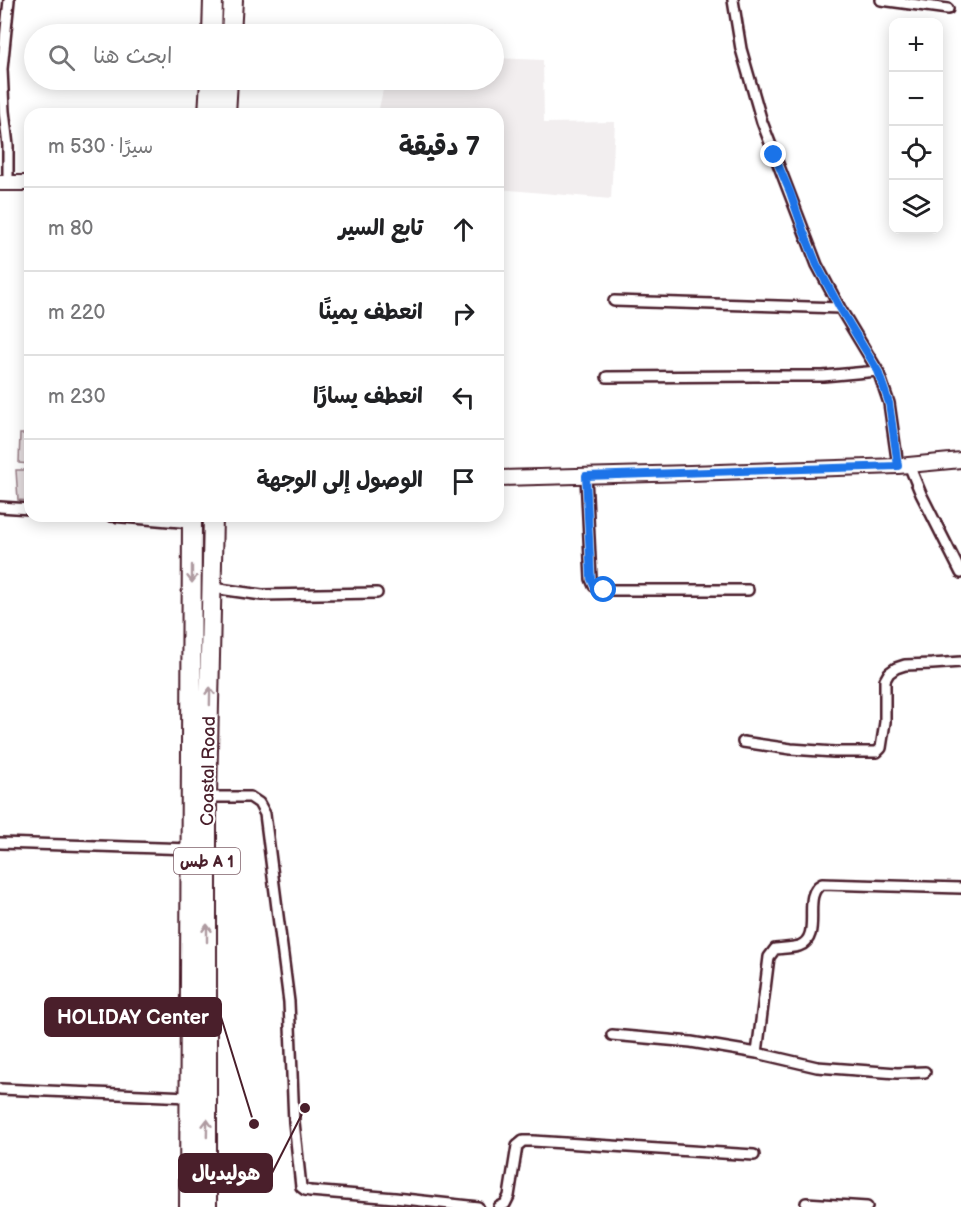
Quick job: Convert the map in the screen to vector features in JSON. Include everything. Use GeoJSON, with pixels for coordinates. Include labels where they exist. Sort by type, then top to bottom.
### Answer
{"type":"FeatureCollection","features":[{"type":"Feature","properties":{"kind":"highway"},"geometry":{"type":"LineString","coordinates":[[212,24],[213,0]]}},
{"type":"Feature","properties":{"kind":"highway"},"geometry":{"type":"LineString","coordinates":[[231,24],[232,0]]}},
{"type":"Feature","properties":{"kind":"highway"},"geometry":{"type":"LineString","coordinates":[[208,108],[209,90]]}},
{"type":"Feature","properties":{"kind":"highway"},"geometry":{"type":"LineString","coordinates":[[226,108],[227,90]]}},
{"type":"Feature","properties":{"kind":"highway","name":"Coastal Road"},"geometry":{"type":"LineString","coordinates":[[189,1207],[192,522]]}},
{"type":"Feature","properties":{"kind":"highway","name":"Coastal Road"},"geometry":{"type":"LineString","coordinates":[[207,1207],[207,797],[213,522]]}},
{"type":"Feature","properties":{"kind":"street"},"geometry":{"type":"LineString","coordinates":[[9,0],[3,69],[8,146],[4,183],[24,183]]}},
{"type":"Feature","properties":{"kind":"street"},"geometry":{"type":"LineString","coordinates":[[733,0],[741,49],[762,122],[817,265],[878,371],[889,403],[904,465],[961,573]]}},
{"type":"Feature","properties":{"kind":"street"},"geometry":{"type":"LineString","coordinates":[[881,0],[948,9]]}},
{"type":"Feature","properties":{"kind":"street"},"geometry":{"type":"LineString","coordinates":[[614,301],[840,308]]}},
{"type":"Feature","properties":{"kind":"street"},"geometry":{"type":"LineString","coordinates":[[607,377],[823,376],[878,371]]}},
{"type":"Feature","properties":{"kind":"street"},"geometry":{"type":"LineString","coordinates":[[504,478],[904,465],[961,460]]}},
{"type":"Feature","properties":{"kind":"street"},"geometry":{"type":"LineString","coordinates":[[586,476],[591,579],[594,586],[604,590],[748,590]]}},
{"type":"Feature","properties":{"kind":"street"},"geometry":{"type":"LineString","coordinates":[[0,507],[24,509]]}},
{"type":"Feature","properties":{"kind":"street"},"geometry":{"type":"LineString","coordinates":[[212,588],[262,595],[377,593]]}},
{"type":"Feature","properties":{"kind":"street"},"geometry":{"type":"LineString","coordinates":[[743,742],[824,751],[877,752],[881,748],[885,722],[885,680],[889,673],[905,664],[961,662]]}},
{"type":"Feature","properties":{"kind":"street"},"geometry":{"type":"LineString","coordinates":[[207,797],[250,797],[259,803],[265,814],[289,1002],[294,1122],[301,1187],[310,1191],[478,1207]]}},
{"type":"Feature","properties":{"kind":"street"},"geometry":{"type":"LineString","coordinates":[[0,843],[192,849]]}},
{"type":"Feature","properties":{"kind":"street"},"geometry":{"type":"LineString","coordinates":[[757,1053],[769,957],[775,950],[800,945],[808,938],[811,930],[812,892],[816,886],[822,884],[961,888]]}},
{"type":"Feature","properties":{"kind":"street"},"geometry":{"type":"LineString","coordinates":[[612,1035],[691,1041],[817,1067],[897,1073],[925,1072]]}},
{"type":"Feature","properties":{"kind":"street"},"geometry":{"type":"LineString","coordinates":[[0,1089],[189,1097]]}},
{"type":"Feature","properties":{"kind":"street"},"geometry":{"type":"LineString","coordinates":[[499,1207],[509,1196],[517,1146],[523,1141],[754,1155]]}},
{"type":"Feature","properties":{"kind":"street"},"geometry":{"type":"LineString","coordinates":[[806,1203],[867,1207]]}},
{"type":"Feature","properties":{"kind":"shaded area"},"geometry":{"type":"Polygon","coordinates":[[[504,58],[543,60],[544,123],[615,122],[611,199],[504,190],[504,108],[379,108],[383,90],[504,90],[504,58]]]}},
{"type":"Feature","properties":{"kind":"shaded area"},"geometry":{"type":"Polygon","coordinates":[[[20,434],[24,434],[24,463],[19,463],[20,434]]]}},
{"type":"Feature","properties":{"kind":"shaded area"},"geometry":{"type":"Polygon","coordinates":[[[16,470],[24,470],[24,500],[18,500],[16,470]]]}},
{"type":"Feature","properties":{"kind":"place","name":"هوليديال"},"geometry":{"type":"Point","coordinates":[305,1108]}},
{"type":"Feature","properties":{"kind":"place","name":"HOLIDAY Center"},"geometry":{"type":"Point","coordinates":[254,1124]}},
{"type":"Feature","properties":{"kind":"route"},"geometry":{"type":"LineString","coordinates":[[604,590],[594,586],[591,579],[586,476],[898,466],[889,403],[878,371],[817,265],[774,155]]}}]}
